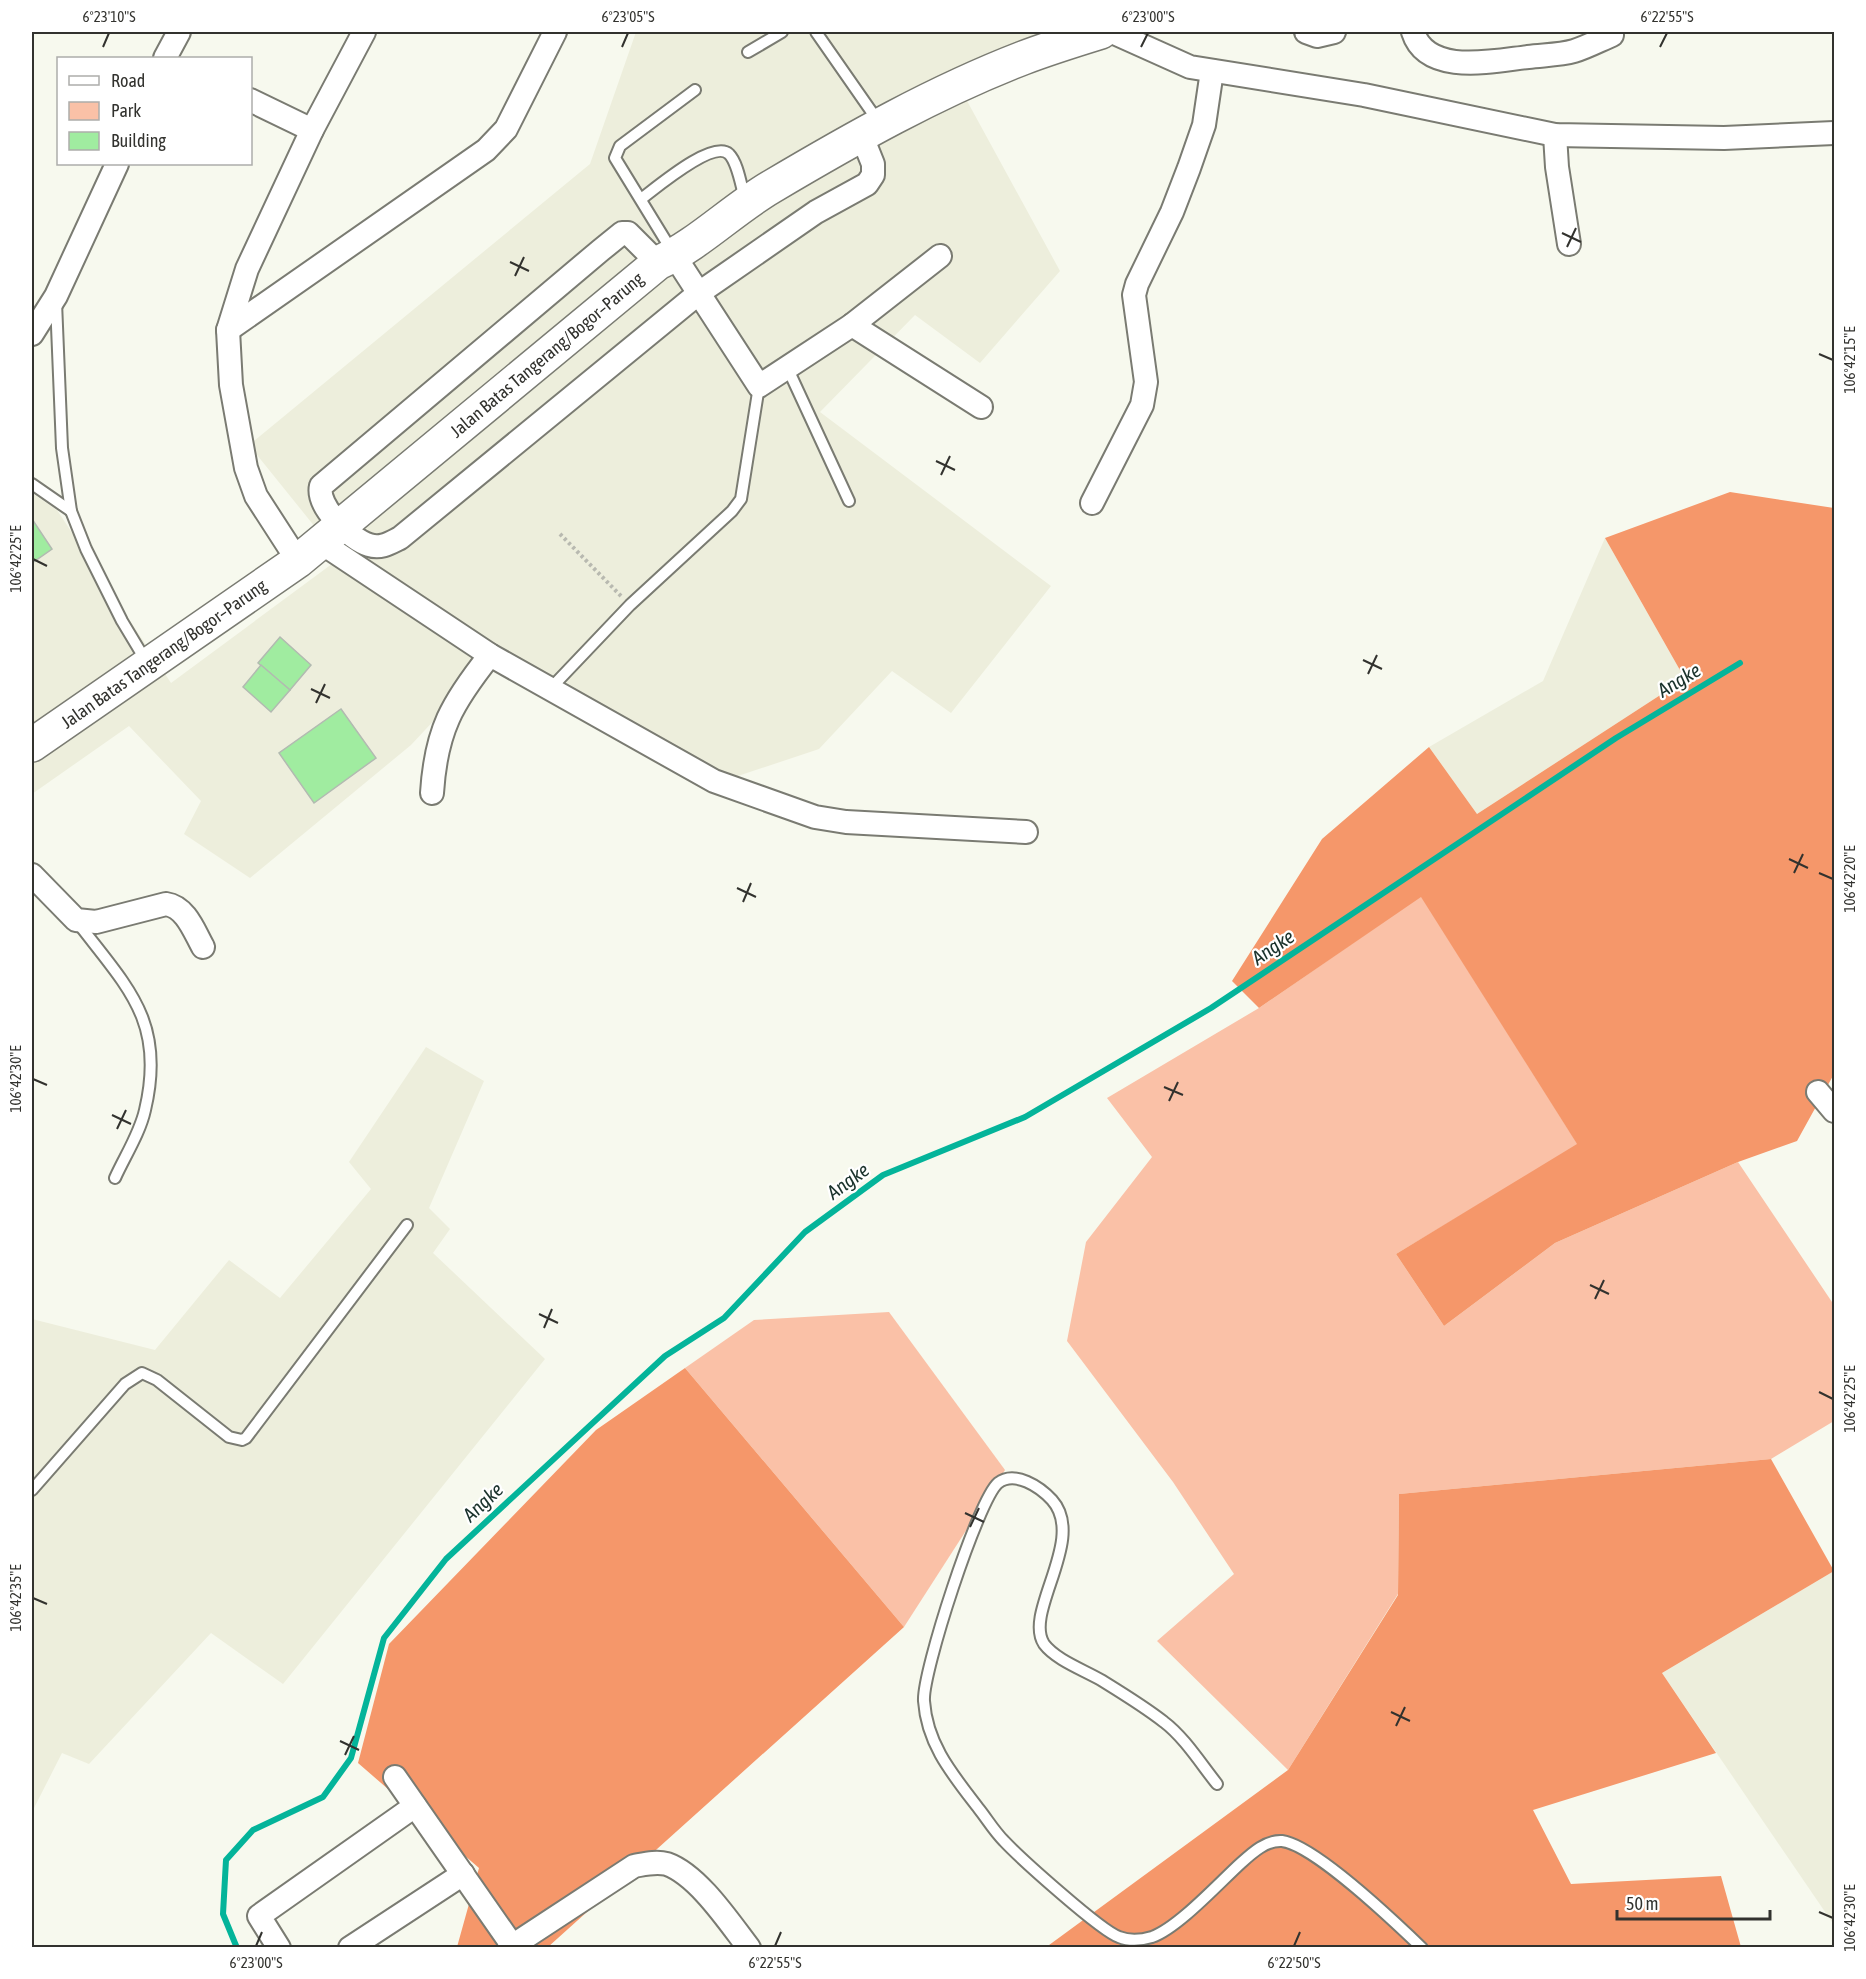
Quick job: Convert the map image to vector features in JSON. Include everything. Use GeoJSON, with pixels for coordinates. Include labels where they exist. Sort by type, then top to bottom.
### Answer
{"type":"FeatureCollection","features":[{"type":"Feature","properties":{"kind":"main road","name":"Jalan Batas Tangerang/Bogor–Parung"},"geometry":{"type":"LineString","coordinates":[[32,745],[149,666],[319,543],[666,259],[746,202],[871,130],[962,84],[1023,58],[1101,32]]}},
{"type":"Feature","properties":{"kind":"street"},"geometry":{"type":"LineString","coordinates":[[364,32],[312,130],[247,269],[228,330],[231,385],[246,468],[265,512],[319,543],[490,655],[551,687],[714,781],[815,817],[846,822],[1026,832]]}},
{"type":"Feature","properties":{"kind":"street"},"geometry":{"type":"LineString","coordinates":[[228,330],[486,150],[506,129],[555,32]]}},
{"type":"Feature","properties":{"kind":"street"},"geometry":{"type":"LineString","coordinates":[[1112,32],[1190,67],[1364,95],[1555,135],[1724,138],[1834,133]]}},
{"type":"Feature","properties":{"kind":"street"},"geometry":{"type":"LineString","coordinates":[[1306,32],[1317,36],[1334,32]]}},
{"type":"Feature","properties":{"kind":"street"},"geometry":{"type":"LineString","coordinates":[[1413,32],[1422,49],[1436,57],[1461,62],[1486,62],[1572,51],[1612,35]]}},
{"type":"Feature","properties":{"kind":"street"},"geometry":{"type":"LineString","coordinates":[[1092,503],[1142,405],[1146,382],[1134,295],[1137,284],[1172,212],[1204,125],[1212,71]]}},
{"type":"Feature","properties":{"kind":"street"},"geometry":{"type":"LineString","coordinates":[[252,101],[312,130]]}},
{"type":"Feature","properties":{"kind":"street"},"geometry":{"type":"LineString","coordinates":[[319,543],[385,546],[400,538],[699,293],[806,219],[867,184],[873,175],[871,130]]}},
{"type":"Feature","properties":{"kind":"street"},"geometry":{"type":"LineString","coordinates":[[1555,135],[1557,167],[1569,244]]}},
{"type":"Feature","properties":{"kind":"street"},"geometry":{"type":"LineString","coordinates":[[32,334],[56,296],[117,165]]}},
{"type":"Feature","properties":{"kind":"street"},"geometry":{"type":"LineString","coordinates":[[319,543],[321,486],[622,233],[628,233],[666,259],[699,293],[759,386],[852,325],[940,256]]}},
{"type":"Feature","properties":{"kind":"street"},"geometry":{"type":"LineString","coordinates":[[852,325],[981,407]]}},
{"type":"Feature","properties":{"kind":"street"},"geometry":{"type":"LineString","coordinates":[[432,793],[434,761],[444,723],[461,692],[490,655]]}},
{"type":"Feature","properties":{"kind":"street"},"geometry":{"type":"LineString","coordinates":[[32,875],[76,920],[96,922],[166,904],[173,905],[184,913],[203,947]]}},
{"type":"Feature","properties":{"kind":"street"},"geometry":{"type":"LineString","coordinates":[[1818,1092],[1834,1111]]}},
{"type":"Feature","properties":{"kind":"street"},"geometry":{"type":"LineString","coordinates":[[395,1777],[510,1946],[634,1866],[655,1863],[679,1870],[697,1885],[749,1947]]}},
{"type":"Feature","properties":{"kind":"street"},"geometry":{"type":"LineString","coordinates":[[279,1947],[259,1916],[415,1806]]}},
{"type":"Feature","properties":{"kind":"street"},"geometry":{"type":"LineString","coordinates":[[350,1947],[463,1874]]}},
{"type":"Feature","properties":{"kind":"lane"},"geometry":{"type":"LineString","coordinates":[[748,52],[782,32]]}},
{"type":"Feature","properties":{"kind":"lane"},"geometry":{"type":"LineString","coordinates":[[816,32],[871,130]]}},
{"type":"Feature","properties":{"kind":"lane"},"geometry":{"type":"LineString","coordinates":[[666,259],[641,199],[615,158],[620,146],[695,90]]}},
{"type":"Feature","properties":{"kind":"lane"},"geometry":{"type":"LineString","coordinates":[[641,199],[706,153],[719,149],[728,152],[732,158],[746,202]]}},
{"type":"Feature","properties":{"kind":"lane"},"geometry":{"type":"LineString","coordinates":[[56,296],[62,448],[70,512],[122,621],[149,666]]}},
{"type":"Feature","properties":{"kind":"lane"},"geometry":{"type":"LineString","coordinates":[[787,367],[849,501]]}},
{"type":"Feature","properties":{"kind":"lane"},"geometry":{"type":"LineString","coordinates":[[551,687],[630,605],[732,511],[741,499],[759,386]]}},
{"type":"Feature","properties":{"kind":"lane"},"geometry":{"type":"LineString","coordinates":[[32,484],[70,512]]}},
{"type":"Feature","properties":{"kind":"lane"},"geometry":{"type":"LineString","coordinates":[[76,920],[136,1000],[152,1047],[145,1111],[115,1178]]}},
{"type":"Feature","properties":{"kind":"lane"},"geometry":{"type":"LineString","coordinates":[[32,1490],[125,1384],[142,1373],[157,1380],[229,1437],[242,1440],[246,1438],[407,1225]]}},
{"type":"Feature","properties":{"kind":"lane"},"geometry":{"type":"LineString","coordinates":[[1217,1784],[1167,1724],[1052,1652],[1044,1643],[1040,1628],[1061,1545],[1061,1513],[1056,1504],[1035,1485],[1007,1479],[999,1482],[991,1492],[975,1528],[945,1611],[927,1669],[923,1699],[929,1735],[950,1769],[1003,1841],[1096,1922],[1117,1937],[1136,1940],[1155,1936],[1179,1919],[1249,1857],[1271,1841],[1286,1842],[1318,1859],[1422,1947]]}},
{"type":"Feature","properties":{"kind":"path"},"geometry":{"type":"LineString","coordinates":[[560,534],[630,605]]}},
{"type":"Feature","properties":{"kind":"shaded area"},"geometry":{"type":"Polygon","coordinates":[[[636,32],[1095,32],[960,88],[1060,271],[980,363],[915,315],[820,412],[1051,586],[951,713],[892,671],[819,749],[720,782],[497,653],[411,745],[250,878],[184,834],[201,801],[129,726],[32,794],[32,493],[57,510],[171,683],[340,558],[249,445],[590,164],[636,32]]]}},
{"type":"Feature","properties":{"kind":"shaded area"},"geometry":{"type":"Polygon","coordinates":[[[1730,492],[1834,508],[1834,1074],[1797,1141],[1738,1162],[1555,1243],[1444,1326],[1396,1254],[1577,1144],[1421,897],[1259,1008],[1232,981],[1322,839],[1429,747],[1477,814],[1685,679],[1605,538],[1730,492]]]}},
{"type":"Feature","properties":{"kind":"shaded area"},"geometry":{"type":"Polygon","coordinates":[[[1605,538],[1685,679],[1477,814],[1429,747],[1543,681],[1605,538]]]}},
{"type":"Feature","properties":{"kind":"shaded area"},"geometry":{"type":"Polygon","coordinates":[[[426,1047],[484,1081],[429,1208],[450,1229],[433,1253],[545,1359],[283,1684],[211,1633],[89,1764],[62,1753],[32,1812],[32,1319],[155,1350],[229,1260],[280,1298],[371,1189],[349,1162],[426,1047]]]}},
{"type":"Feature","properties":{"kind":"shaded area"},"geometry":{"type":"Polygon","coordinates":[[[685,1368],[904,1627],[548,1947],[457,1947],[479,1868],[358,1763],[389,1644],[596,1430],[685,1368]]]}},
{"type":"Feature","properties":{"kind":"shaded area"},"geometry":{"type":"Polygon","coordinates":[[[1771,1459],[1834,1571],[1662,1673],[1716,1753],[1533,1810],[1571,1884],[1721,1876],[1741,1947],[1045,1948],[1288,1770],[1398,1595],[1399,1494],[1771,1459]]]}},
{"type":"Feature","properties":{"kind":"shaded area"},"geometry":{"type":"Polygon","coordinates":[[[1834,1571],[1834,1925],[1662,1673],[1834,1571]]]}},
{"type":"Feature","properties":{"kind":"green space"},"geometry":{"type":"Polygon","coordinates":[[[1421,896],[1578,1145],[1396,1254],[1444,1326],[1555,1243],[1738,1162],[1834,1305],[1834,1421],[1771,1459],[1399,1494],[1398,1594],[1288,1770],[1157,1641],[1234,1574],[1173,1482],[1067,1341],[1086,1242],[1152,1157],[1107,1098],[1259,1008],[1421,896]]]}},
{"type":"Feature","properties":{"kind":"green space"},"geometry":{"type":"Polygon","coordinates":[[[889,1312],[1005,1470],[904,1627],[685,1368],[754,1320],[889,1312]]]}},
{"type":"Feature","properties":{"kind":"building"},"geometry":{"type":"Polygon","coordinates":[[[32,519],[52,549],[32,563],[32,519]]]}},
{"type":"Feature","properties":{"kind":"building"},"geometry":{"type":"Polygon","coordinates":[[[280,637],[311,665],[290,690],[258,663],[280,637]]]}},
{"type":"Feature","properties":{"kind":"building"},"geometry":{"type":"Polygon","coordinates":[[[261,665],[290,690],[271,712],[243,687],[261,665]]]}},
{"type":"Feature","properties":{"kind":"building"},"geometry":{"type":"Polygon","coordinates":[[[341,709],[376,758],[314,803],[279,753],[341,709]]]}},
{"type":"Feature","properties":{"kind":"waterway","name":"Angke"},"geometry":{"type":"LineString","coordinates":[[237,1948],[223,1914],[226,1860],[253,1830],[323,1797],[351,1758],[384,1638],[446,1559],[665,1356],[724,1318],[805,1232],[883,1175],[1025,1117],[1211,1008],[1616,738],[1740,663]]}}]}
